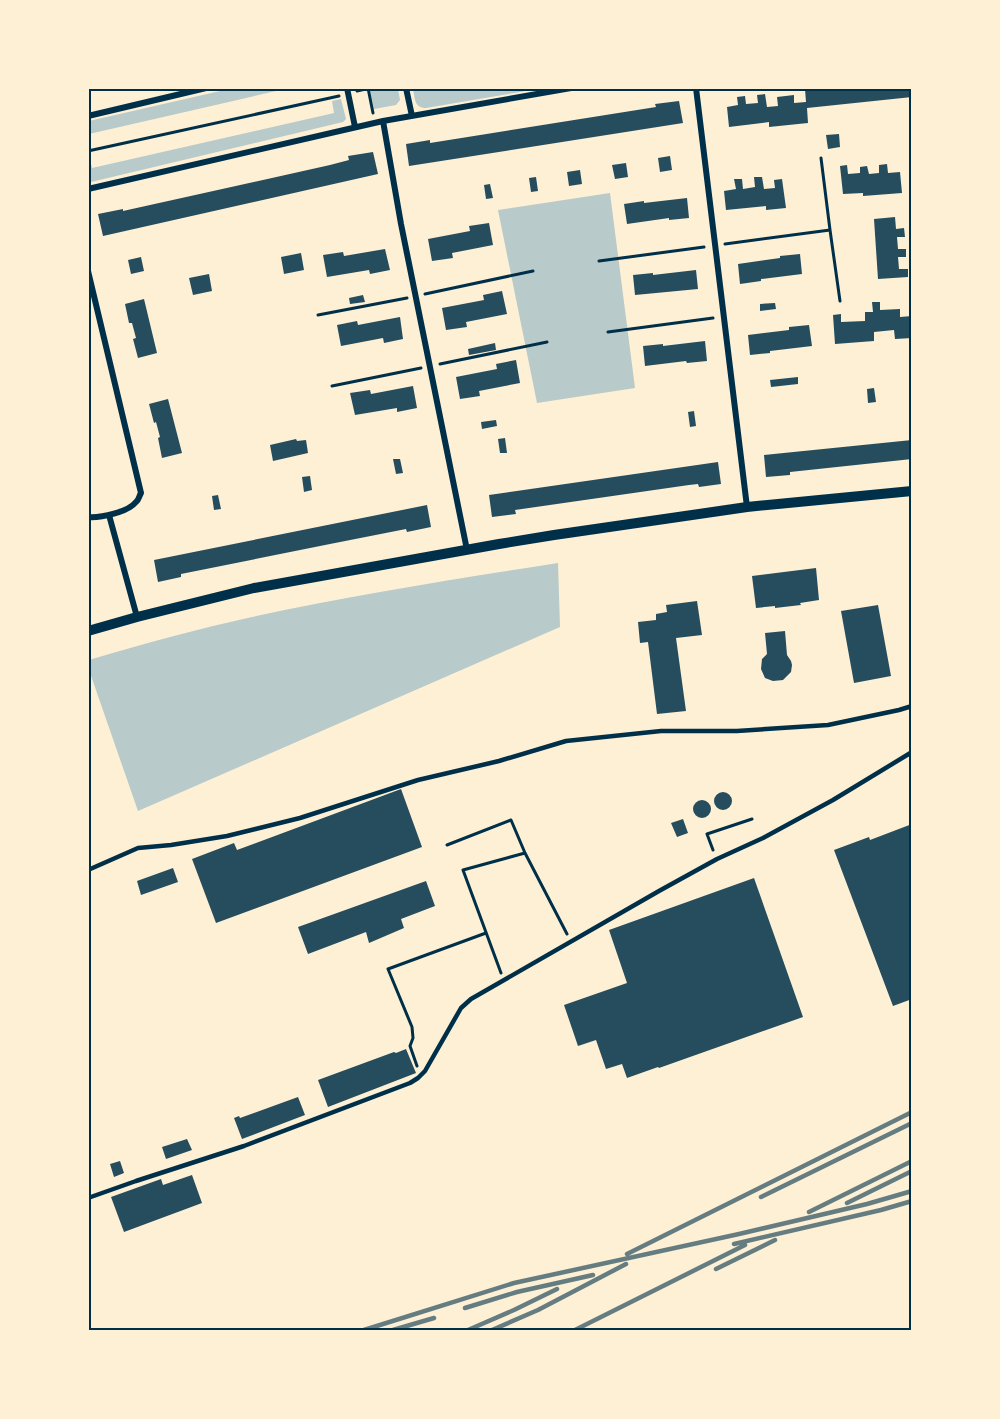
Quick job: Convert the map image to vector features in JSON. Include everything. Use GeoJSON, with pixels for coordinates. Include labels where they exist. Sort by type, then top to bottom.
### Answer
{"type":"FeatureCollection","features":[{"type":"Feature","properties":{"kind":"street"},"geometry":{"type":"LineString","coordinates":[[88,116],[206,88]]}},
{"type":"Feature","properties":{"kind":"street"},"geometry":{"type":"LineString","coordinates":[[406,88],[412,116]]}},
{"type":"Feature","properties":{"kind":"street"},"geometry":{"type":"LineString","coordinates":[[88,189],[355,127],[571,88]]}},
{"type":"Feature","properties":{"kind":"street"},"geometry":{"type":"LineString","coordinates":[[696,88],[747,507]]}},
{"type":"Feature","properties":{"kind":"street"},"geometry":{"type":"LineString","coordinates":[[348,91],[355,127]]}},
{"type":"Feature","properties":{"kind":"street"},"geometry":{"type":"LineString","coordinates":[[383,122],[401,224],[467,550]]}},
{"type":"Feature","properties":{"kind":"street"},"geometry":{"type":"LineString","coordinates":[[88,271],[141,493],[136,503],[125,510],[109,515],[88,517]]}},
{"type":"Feature","properties":{"kind":"street"},"geometry":{"type":"LineString","coordinates":[[88,631],[137,616],[254,588],[555,534],[747,507],[912,490]]}},
{"type":"Feature","properties":{"kind":"street"},"geometry":{"type":"LineString","coordinates":[[109,515],[137,616]]}},
{"type":"Feature","properties":{"kind":"lane"},"geometry":{"type":"LineString","coordinates":[[88,870],[138,848],[227,836],[300,818],[417,780],[566,741],[661,731],[737,731],[828,725],[912,706]]}},
{"type":"Feature","properties":{"kind":"lane"},"geometry":{"type":"LineString","coordinates":[[88,1198],[244,1146],[410,1083],[420,1076],[431,1062],[461,1008],[471,999],[717,859],[763,838],[833,800],[912,752]]}},
{"type":"Feature","properties":{"kind":"path"},"geometry":{"type":"LineString","coordinates":[[88,151],[348,91],[368,89],[375,123]]}},
{"type":"Feature","properties":{"kind":"path"},"geometry":{"type":"LineString","coordinates":[[821,158],[840,301]]}},
{"type":"Feature","properties":{"kind":"path"},"geometry":{"type":"LineString","coordinates":[[608,332],[724,316]]}},
{"type":"Feature","properties":{"kind":"path"},"geometry":{"type":"LineString","coordinates":[[717,859],[707,834],[752,819]]}},
{"type":"Feature","properties":{"kind":"path"},"geometry":{"type":"LineString","coordinates":[[447,846],[511,820],[525,853],[570,941]]}},
{"type":"Feature","properties":{"kind":"path"},"geometry":{"type":"LineString","coordinates":[[504,980],[463,870],[525,853]]}},
{"type":"Feature","properties":{"kind":"path"},"geometry":{"type":"LineString","coordinates":[[420,1076],[410,1046],[413,1038],[412,1027],[388,969],[486,933]]}},
{"type":"Feature","properties":{"kind":"shaded area"},"geometry":{"type":"Polygon","coordinates":[[[413,88],[538,89],[422,108],[417,104],[413,88]]]}},
{"type":"Feature","properties":{"kind":"shaded area"},"geometry":{"type":"Polygon","coordinates":[[[229,89],[285,89],[89,134],[89,121],[229,89]]]}},
{"type":"Feature","properties":{"kind":"shaded area"},"geometry":{"type":"Polygon","coordinates":[[[398,89],[400,100],[396,105],[374,109],[370,91],[398,89]]]}},
{"type":"Feature","properties":{"kind":"shaded area"},"geometry":{"type":"Polygon","coordinates":[[[341,99],[346,119],[343,122],[91,182],[89,180],[89,156],[92,168],[334,113],[332,101],[341,99]]]}},
{"type":"Feature","properties":{"kind":"shaded area"},"geometry":{"type":"Polygon","coordinates":[[[610,193],[635,388],[537,403],[498,210],[610,193]]]}},
{"type":"Feature","properties":{"kind":"shaded area"},"geometry":{"type":"Polygon","coordinates":[[[558,563],[560,627],[138,811],[89,670],[89,660],[190,632],[290,609],[558,563]]]}},
{"type":"Feature","properties":{"kind":"building"},"geometry":{"type":"Polygon","coordinates":[[[806,88],[912,88],[912,97],[807,108],[808,123],[769,127],[769,122],[729,127],[727,107],[738,105],[737,97],[745,96],[746,104],[758,103],[757,95],[765,94],[767,107],[778,106],[777,97],[794,95],[794,103],[806,102],[806,88]]]}},
{"type":"Feature","properties":{"kind":"building"},"geometry":{"type":"Polygon","coordinates":[[[679,101],[683,123],[409,166],[406,144],[430,140],[430,143],[656,107],[655,104],[679,101]]]}},
{"type":"Feature","properties":{"kind":"building"},"geometry":{"type":"Polygon","coordinates":[[[839,134],[840,147],[828,149],[826,135],[839,134]]]}},
{"type":"Feature","properties":{"kind":"building"},"geometry":{"type":"Polygon","coordinates":[[[373,152],[378,174],[103,236],[98,214],[123,209],[123,211],[330,165],[349,160],[348,156],[373,152]]]}},
{"type":"Feature","properties":{"kind":"building"},"geometry":{"type":"Polygon","coordinates":[[[670,156],[672,170],[660,172],[658,158],[670,156]]]}},
{"type":"Feature","properties":{"kind":"building"},"geometry":{"type":"Polygon","coordinates":[[[626,163],[628,177],[615,179],[612,165],[626,163]]]}},
{"type":"Feature","properties":{"kind":"building"},"geometry":{"type":"Polygon","coordinates":[[[887,164],[888,173],[900,172],[902,193],[863,196],[863,193],[843,194],[840,166],[847,165],[848,174],[860,173],[860,167],[867,166],[869,174],[879,173],[879,165],[887,164]]]}},
{"type":"Feature","properties":{"kind":"building"},"geometry":{"type":"Polygon","coordinates":[[[580,170],[582,184],[569,186],[567,172],[580,170]]]}},
{"type":"Feature","properties":{"kind":"building"},"geometry":{"type":"Polygon","coordinates":[[[536,177],[538,191],[531,192],[529,178],[536,177]]]}},
{"type":"Feature","properties":{"kind":"building"},"geometry":{"type":"Polygon","coordinates":[[[754,177],[762,177],[764,189],[775,188],[774,180],[782,179],[786,208],[766,210],[766,206],[726,210],[724,191],[736,189],[734,179],[742,179],[743,189],[755,187],[754,177]]]}},
{"type":"Feature","properties":{"kind":"building"},"geometry":{"type":"Polygon","coordinates":[[[490,184],[493,198],[486,199],[484,185],[490,184]]]}},
{"type":"Feature","properties":{"kind":"building"},"geometry":{"type":"Polygon","coordinates":[[[687,198],[689,218],[669,220],[669,218],[627,224],[624,204],[687,198]]]}},
{"type":"Feature","properties":{"kind":"building"},"geometry":{"type":"Polygon","coordinates":[[[895,217],[896,229],[904,228],[905,237],[897,237],[898,249],[906,249],[906,257],[898,257],[899,269],[908,269],[908,277],[878,279],[874,219],[895,217]]]}},
{"type":"Feature","properties":{"kind":"building"},"geometry":{"type":"Polygon","coordinates":[[[489,223],[493,245],[452,253],[453,258],[432,261],[428,239],[470,231],[469,226],[489,223]]]}},
{"type":"Feature","properties":{"kind":"building"},"geometry":{"type":"Polygon","coordinates":[[[385,249],[390,270],[370,274],[369,270],[327,277],[323,255],[343,252],[344,256],[385,249]]]}},
{"type":"Feature","properties":{"kind":"building"},"geometry":{"type":"Polygon","coordinates":[[[301,253],[304,270],[284,274],[281,257],[301,253]]]}},
{"type":"Feature","properties":{"kind":"building"},"geometry":{"type":"Polygon","coordinates":[[[800,254],[802,274],[740,284],[738,264],[800,254]]]}},
{"type":"Feature","properties":{"kind":"building"},"geometry":{"type":"Polygon","coordinates":[[[141,257],[144,271],[131,274],[128,260],[141,257]]]}},
{"type":"Feature","properties":{"kind":"building"},"geometry":{"type":"Polygon","coordinates":[[[696,270],[698,289],[635,295],[633,275],[696,270]]]}},
{"type":"Feature","properties":{"kind":"building"},"geometry":{"type":"Polygon","coordinates":[[[209,274],[212,291],[193,295],[189,278],[209,274]]]}},
{"type":"Feature","properties":{"kind":"building"},"geometry":{"type":"Polygon","coordinates":[[[502,291],[507,314],[466,322],[467,327],[446,330],[442,308],[484,300],[483,295],[502,291]]]}},
{"type":"Feature","properties":{"kind":"building"},"geometry":{"type":"Polygon","coordinates":[[[363,295],[365,302],[350,304],[349,298],[363,295]]]}},
{"type":"Feature","properties":{"kind":"building"},"geometry":{"type":"Polygon","coordinates":[[[144,299],[157,353],[138,358],[133,339],[136,338],[132,323],[129,323],[125,304],[144,299]]]}},
{"type":"Feature","properties":{"kind":"building"},"geometry":{"type":"Polygon","coordinates":[[[872,302],[880,302],[880,310],[900,309],[900,317],[912,316],[912,338],[895,339],[894,330],[874,332],[874,341],[835,344],[833,315],[841,314],[841,322],[865,321],[865,312],[873,312],[872,302]]]}},
{"type":"Feature","properties":{"kind":"building"},"geometry":{"type":"Polygon","coordinates":[[[775,303],[776,309],[760,311],[760,304],[775,303]]]}},
{"type":"Feature","properties":{"kind":"building"},"geometry":{"type":"Polygon","coordinates":[[[400,317],[403,339],[384,343],[383,338],[341,346],[337,325],[357,321],[358,325],[400,317]]]}},
{"type":"Feature","properties":{"kind":"building"},"geometry":{"type":"Polygon","coordinates":[[[809,325],[812,346],[750,355],[748,335],[809,325]]]}},
{"type":"Feature","properties":{"kind":"building"},"geometry":{"type":"Polygon","coordinates":[[[705,341],[707,361],[645,366],[643,346],[705,341]]]}},
{"type":"Feature","properties":{"kind":"building"},"geometry":{"type":"Polygon","coordinates":[[[495,343],[496,350],[469,355],[468,349],[495,343]]]}},
{"type":"Feature","properties":{"kind":"building"},"geometry":{"type":"Polygon","coordinates":[[[516,360],[520,383],[479,391],[480,396],[460,399],[456,377],[497,369],[496,364],[516,360]]]}},
{"type":"Feature","properties":{"kind":"building"},"geometry":{"type":"Polygon","coordinates":[[[798,377],[798,384],[771,387],[770,380],[798,377]]]}},
{"type":"Feature","properties":{"kind":"building"},"geometry":{"type":"Polygon","coordinates":[[[413,386],[417,408],[397,412],[397,408],[355,415],[350,393],[370,390],[371,394],[413,386]]]}},
{"type":"Feature","properties":{"kind":"building"},"geometry":{"type":"Polygon","coordinates":[[[874,388],[876,402],[868,403],[867,389],[874,388]]]}},
{"type":"Feature","properties":{"kind":"building"},"geometry":{"type":"Polygon","coordinates":[[[168,399],[182,453],[162,458],[158,438],[160,437],[149,404],[168,399]]]}},
{"type":"Feature","properties":{"kind":"building"},"geometry":{"type":"Polygon","coordinates":[[[694,411],[696,426],[690,427],[688,412],[694,411]]]}},
{"type":"Feature","properties":{"kind":"building"},"geometry":{"type":"Polygon","coordinates":[[[496,420],[497,426],[482,429],[481,422],[496,420]]]}},
{"type":"Feature","properties":{"kind":"building"},"geometry":{"type":"Polygon","coordinates":[[[505,438],[507,453],[500,453],[498,439],[505,438]]]}},
{"type":"Feature","properties":{"kind":"building"},"geometry":{"type":"Polygon","coordinates":[[[296,439],[297,441],[306,440],[308,453],[273,461],[270,445],[296,439]]]}},
{"type":"Feature","properties":{"kind":"building"},"geometry":{"type":"Polygon","coordinates":[[[912,440],[912,459],[790,472],[790,475],[766,477],[764,455],[912,440]]]}},
{"type":"Feature","properties":{"kind":"building"},"geometry":{"type":"Polygon","coordinates":[[[393,459],[400,459],[403,473],[396,474],[393,459]]]}},
{"type":"Feature","properties":{"kind":"building"},"geometry":{"type":"Polygon","coordinates":[[[718,462],[721,484],[699,487],[698,484],[689,485],[515,510],[516,514],[492,517],[489,495],[718,462]]]}},
{"type":"Feature","properties":{"kind":"building"},"geometry":{"type":"Polygon","coordinates":[[[310,476],[312,490],[304,492],[302,477],[310,476]]]}},
{"type":"Feature","properties":{"kind":"building"},"geometry":{"type":"Polygon","coordinates":[[[218,495],[221,509],[214,510],[212,496],[218,495]]]}},
{"type":"Feature","properties":{"kind":"building"},"geometry":{"type":"Polygon","coordinates":[[[427,505],[431,527],[407,532],[406,529],[181,574],[181,577],[158,582],[154,560],[427,505]]]}},
{"type":"Feature","properties":{"kind":"building"},"geometry":{"type":"Polygon","coordinates":[[[816,568],[819,600],[800,603],[801,605],[756,608],[752,576],[816,568]]]}},
{"type":"Feature","properties":{"kind":"building"},"geometry":{"type":"Polygon","coordinates":[[[697,601],[702,635],[676,638],[686,711],[657,714],[648,642],[640,643],[638,622],[656,620],[656,614],[667,612],[666,605],[697,601]]]}},
{"type":"Feature","properties":{"kind":"building"},"geometry":{"type":"Polygon","coordinates":[[[878,605],[891,676],[854,683],[841,611],[878,605]]]}},
{"type":"Feature","properties":{"kind":"building"},"geometry":{"type":"Polygon","coordinates":[[[785,631],[787,655],[792,665],[791,672],[783,680],[773,681],[765,678],[761,669],[762,659],[767,654],[765,633],[785,631]]]}},
{"type":"Feature","properties":{"kind":"building"},"geometry":{"type":"Polygon","coordinates":[[[401,789],[422,847],[216,923],[192,859],[234,843],[237,850],[401,789]]]}},
{"type":"Feature","properties":{"kind":"building"},"geometry":{"type":"Polygon","coordinates":[[[719,792],[727,792],[732,797],[730,808],[719,810],[714,805],[714,797],[719,792]]]}},
{"type":"Feature","properties":{"kind":"building"},"geometry":{"type":"Polygon","coordinates":[[[702,800],[710,805],[711,809],[706,817],[702,818],[694,813],[693,809],[698,801],[702,800]]]}},
{"type":"Feature","properties":{"kind":"building"},"geometry":{"type":"Polygon","coordinates":[[[683,819],[688,833],[677,837],[671,823],[683,819]]]}},
{"type":"Feature","properties":{"kind":"building"},"geometry":{"type":"Polygon","coordinates":[[[912,824],[912,999],[893,1006],[834,850],[869,837],[870,840],[912,824]]]}},
{"type":"Feature","properties":{"kind":"building"},"geometry":{"type":"Polygon","coordinates":[[[173,868],[178,882],[141,895],[137,881],[173,868]]]}},
{"type":"Feature","properties":{"kind":"building"},"geometry":{"type":"Polygon","coordinates":[[[754,878],[803,1017],[627,1078],[622,1064],[606,1069],[596,1040],[578,1046],[564,1005],[627,983],[609,930],[754,878]]]}},
{"type":"Feature","properties":{"kind":"building"},"geometry":{"type":"Polygon","coordinates":[[[426,881],[435,906],[401,919],[404,928],[369,943],[366,932],[308,954],[298,927],[426,881]]]}},
{"type":"Feature","properties":{"kind":"building"},"geometry":{"type":"Polygon","coordinates":[[[406,1049],[416,1073],[328,1107],[318,1080],[406,1049]]]}},
{"type":"Feature","properties":{"kind":"building"},"geometry":{"type":"Polygon","coordinates":[[[298,1097],[305,1115],[242,1139],[234,1118],[239,1116],[240,1118],[298,1097]]]}},
{"type":"Feature","properties":{"kind":"building"},"geometry":{"type":"Polygon","coordinates":[[[187,1139],[192,1150],[166,1159],[162,1147],[187,1139]]]}},
{"type":"Feature","properties":{"kind":"building"},"geometry":{"type":"Polygon","coordinates":[[[120,1161],[124,1173],[114,1177],[110,1164],[120,1161]]]}},
{"type":"Feature","properties":{"kind":"building"},"geometry":{"type":"Polygon","coordinates":[[[192,1175],[202,1203],[124,1232],[111,1197],[161,1179],[163,1185],[192,1175]]]}},
{"type":"Feature","properties":{"kind":"railway"},"geometry":{"type":"LineString","coordinates":[[627,1254],[912,1112]]}},
{"type":"Feature","properties":{"kind":"railway"},"geometry":{"type":"LineString","coordinates":[[761,1197],[912,1123]]}},
{"type":"Feature","properties":{"kind":"railway"},"geometry":{"type":"LineString","coordinates":[[809,1212],[912,1161]]}},
{"type":"Feature","properties":{"kind":"railway"},"geometry":{"type":"LineString","coordinates":[[847,1203],[912,1171]]}},
{"type":"Feature","properties":{"kind":"railway"},"geometry":{"type":"LineString","coordinates":[[364,1330],[514,1283],[739,1234],[912,1191]]}},
{"type":"Feature","properties":{"kind":"railway"},"geometry":{"type":"LineString","coordinates":[[734,1244],[912,1201]]}},
{"type":"Feature","properties":{"kind":"railway"},"geometry":{"type":"LineString","coordinates":[[716,1269],[775,1240]]}},
{"type":"Feature","properties":{"kind":"railway"},"geometry":{"type":"LineString","coordinates":[[575,1330],[745,1245]]}},
{"type":"Feature","properties":{"kind":"railway"},"geometry":{"type":"LineString","coordinates":[[492,1330],[538,1310],[626,1264]]}},
{"type":"Feature","properties":{"kind":"railway"},"geometry":{"type":"LineString","coordinates":[[465,1308],[517,1292],[593,1275]]}},
{"type":"Feature","properties":{"kind":"railway"},"geometry":{"type":"LineString","coordinates":[[468,1330],[557,1289]]}},
{"type":"Feature","properties":{"kind":"railway"},"geometry":{"type":"LineString","coordinates":[[393,1330],[434,1318]]}}]}
